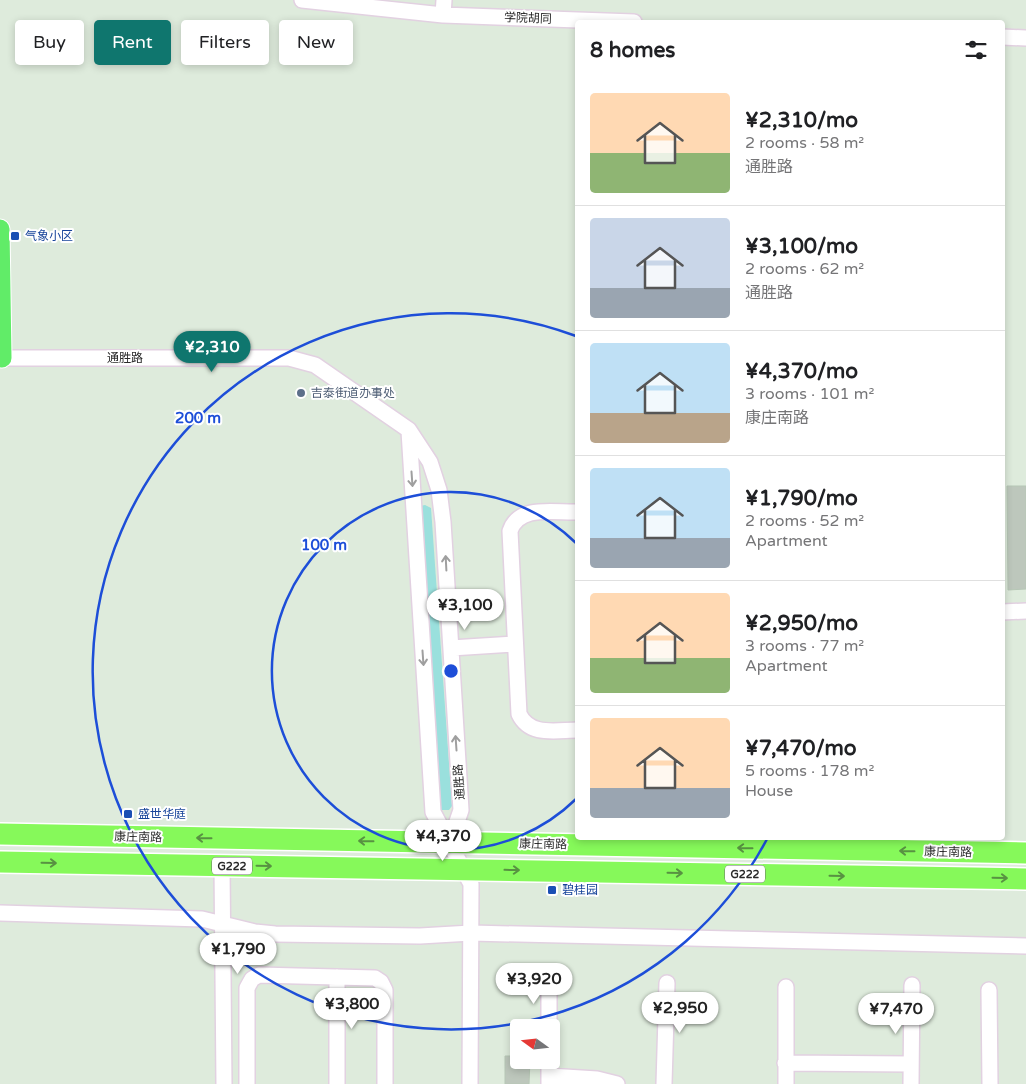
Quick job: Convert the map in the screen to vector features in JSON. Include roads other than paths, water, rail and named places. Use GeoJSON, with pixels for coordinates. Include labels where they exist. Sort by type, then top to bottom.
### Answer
{"type":"FeatureCollection","features":[{"type":"Feature","properties":{"kind":"highway","name":"康庄南路"},"geometry":{"type":"LineString","coordinates":[[0,834],[1026,853]]}},
{"type":"Feature","properties":{"kind":"highway","name":"康庄南路"},"geometry":{"type":"LineString","coordinates":[[0,862],[1026,879]]}},
{"type":"Feature","properties":{"kind":"main road"},"geometry":{"type":"LineString","coordinates":[[0,229],[1,358]]}},
{"type":"Feature","properties":{"kind":"street","name":"学院胡同"},"geometry":{"type":"LineString","coordinates":[[302,0],[607,20]]}},
{"type":"Feature","properties":{"kind":"street"},"geometry":{"type":"LineString","coordinates":[[1005,37],[1026,38]]}},
{"type":"Feature","properties":{"kind":"street","name":"通胜路"},"geometry":{"type":"LineString","coordinates":[[1,358],[289,358],[315,365],[409,430],[430,462],[439,490],[443,522],[461,810],[450,842]]}},
{"type":"Feature","properties":{"kind":"street"},"geometry":{"type":"LineString","coordinates":[[409,430],[433,812],[471,884],[470,1084]]}},
{"type":"Feature","properties":{"kind":"street"},"geometry":{"type":"LineString","coordinates":[[575,512],[526,513],[513,522],[510,531],[519,714],[523,723],[532,729],[575,730]]}},
{"type":"Feature","properties":{"kind":"street"},"geometry":{"type":"LineString","coordinates":[[1005,612],[1026,612]]}},
{"type":"Feature","properties":{"kind":"street"},"geometry":{"type":"LineString","coordinates":[[451,648],[516,644]]}},
{"type":"Feature","properties":{"kind":"street"},"geometry":{"type":"LineString","coordinates":[[222,866],[224,1084]]}},
{"type":"Feature","properties":{"kind":"street"},"geometry":{"type":"LineString","coordinates":[[0,913],[202,919],[222,922],[255,932],[275,934],[420,936],[471,933],[1026,946]]}},
{"type":"Feature","properties":{"kind":"street"},"geometry":{"type":"LineString","coordinates":[[247,1084],[247,988],[252,980],[259,975],[375,978],[381,982],[385,990],[385,1084]]}},
{"type":"Feature","properties":{"kind":"street"},"geometry":{"type":"LineString","coordinates":[[337,977],[337,1084]]}},
{"type":"Feature","properties":{"kind":"street"},"geometry":{"type":"LineString","coordinates":[[548,983],[549,1019]]}},
{"type":"Feature","properties":{"kind":"street"},"geometry":{"type":"LineString","coordinates":[[664,1084],[667,983]]}},
{"type":"Feature","properties":{"kind":"street"},"geometry":{"type":"LineString","coordinates":[[911,1084],[912,985]]}},
{"type":"Feature","properties":{"kind":"street"},"geometry":{"type":"LineString","coordinates":[[786,987],[784,1063],[786,1084]]}},
{"type":"Feature","properties":{"kind":"street"},"geometry":{"type":"LineString","coordinates":[[989,990],[990,1084]]}},
{"type":"Feature","properties":{"kind":"street"},"geometry":{"type":"LineString","coordinates":[[784,1063],[910,1064]]}},
{"type":"Feature","properties":{"kind":"street"},"geometry":{"type":"LineString","coordinates":[[549,1080],[597,1079],[617,1084]]}},
{"type":"Feature","properties":{"kind":"place","name":"气象小区"},"geometry":{"type":"Point","coordinates":[15,236]}},
{"type":"Feature","properties":{"kind":"place","name":"吉泰街道办事处"},"geometry":{"type":"Point","coordinates":[301,393]}},
{"type":"Feature","properties":{"kind":"place","name":"盛世华庭"},"geometry":{"type":"Point","coordinates":[128,814]}},
{"type":"Feature","properties":{"kind":"place","name":"碧桂园"},"geometry":{"type":"Point","coordinates":[552,890]}}]}
